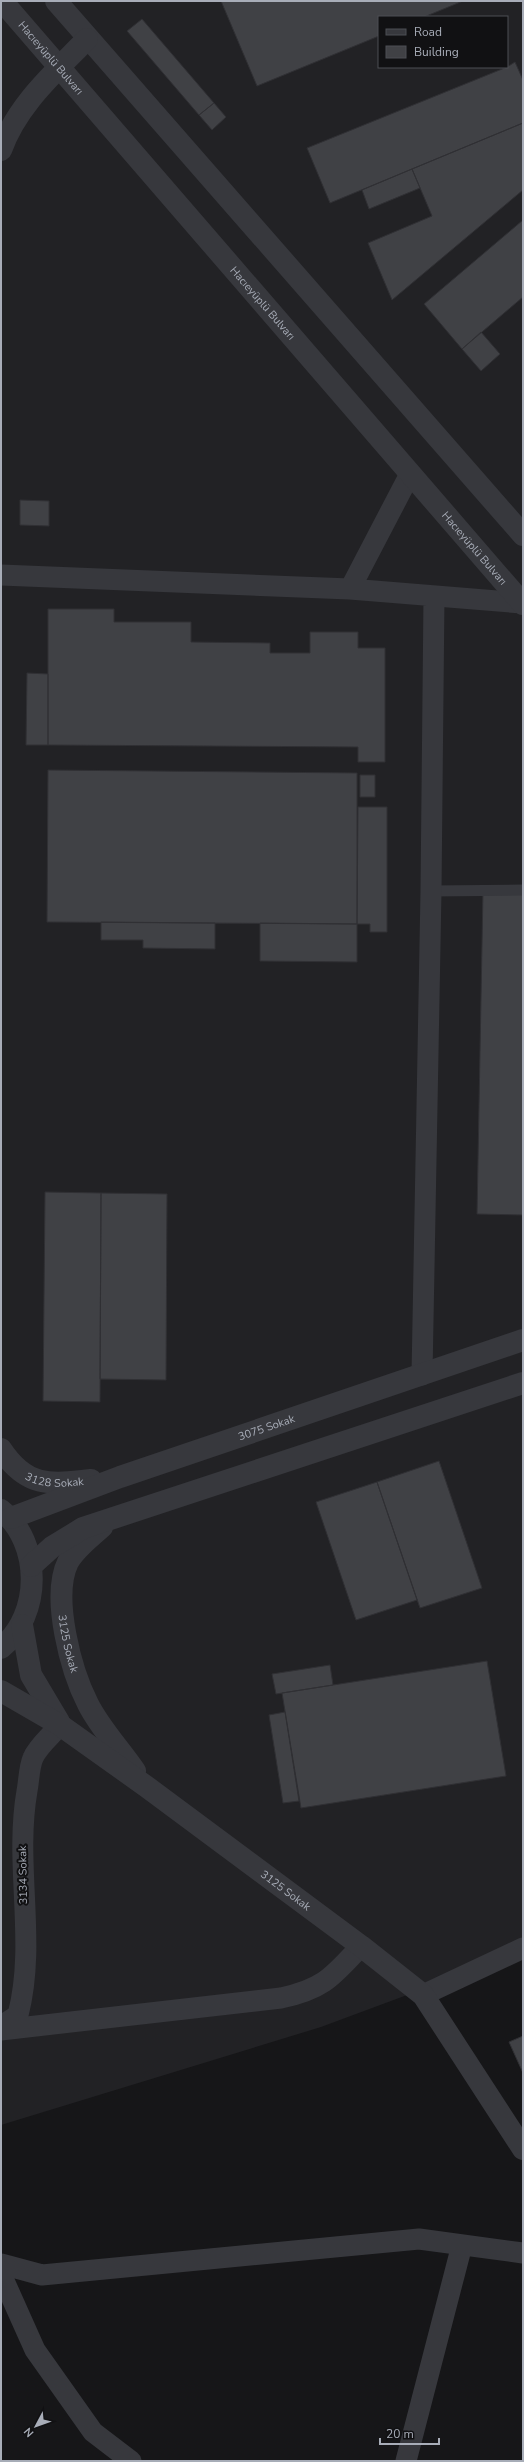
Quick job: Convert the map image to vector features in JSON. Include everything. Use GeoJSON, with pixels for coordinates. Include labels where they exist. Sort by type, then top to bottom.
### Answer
{"type":"FeatureCollection","features":[{"type":"Feature","properties":{"kind":"street","name":"Hacıeyüplü Bulvarı"},"geometry":{"type":"LineString","coordinates":[[2,1],[523,604]]}},
{"type":"Feature","properties":{"kind":"street"},"geometry":{"type":"LineString","coordinates":[[56,1],[87,39],[523,535]]}},
{"type":"Feature","properties":{"kind":"street"},"geometry":{"type":"LineString","coordinates":[[1,150],[9,129],[25,104],[87,39]]}},
{"type":"Feature","properties":{"kind":"street"},"geometry":{"type":"LineString","coordinates":[[350,589],[410,474]]}},
{"type":"Feature","properties":{"kind":"street"},"geometry":{"type":"LineString","coordinates":[[1,575],[350,589],[523,604]]}},
{"type":"Feature","properties":{"kind":"street"},"geometry":{"type":"LineString","coordinates":[[422,1375],[432,891],[434,596]]}},
{"type":"Feature","properties":{"kind":"street","name":"3075 Sokak"},"geometry":{"type":"LineString","coordinates":[[6,1514],[120,1477],[523,1340]]}},
{"type":"Feature","properties":{"kind":"street"},"geometry":{"type":"LineString","coordinates":[[31,1566],[65,1538],[83,1528],[523,1383]]}},
{"type":"Feature","properties":{"kind":"street","name":"3128 Sokak"},"geometry":{"type":"LineString","coordinates":[[1,1449],[11,1464],[27,1478],[55,1483],[120,1477]]}},
{"type":"Feature","properties":{"kind":"street"},"geometry":{"type":"LineString","coordinates":[[1,1648],[11,1640],[22,1625],[33,1582],[29,1551],[6,1514]]}},
{"type":"Feature","properties":{"kind":"street","name":"3125 Sokak"},"geometry":{"type":"LineString","coordinates":[[108,1521],[78,1549],[68,1564],[61,1596],[62,1610],[72,1658],[88,1705],[147,1787]]}},
{"type":"Feature","properties":{"kind":"street","name":"3125 Sokak"},"geometry":{"type":"LineString","coordinates":[[22,1625],[31,1675],[60,1725]]}},
{"type":"Feature","properties":{"kind":"street","name":"3125 Sokak"},"geometry":{"type":"LineString","coordinates":[[1,1691],[60,1725],[147,1787],[361,1946],[423,1995],[523,2149]]}},
{"type":"Feature","properties":{"kind":"street","name":"3134 Sokak"},"geometry":{"type":"LineString","coordinates":[[1,2026],[18,2015],[23,1996],[26,1960],[22,1845],[25,1800],[33,1757],[60,1725]]}},
{"type":"Feature","properties":{"kind":"street"},"geometry":{"type":"LineString","coordinates":[[1,2030],[281,1998],[303,1994],[331,1978],[361,1946]]}},
{"type":"Feature","properties":{"kind":"street"},"geometry":{"type":"LineString","coordinates":[[423,1995],[523,1948]]}},
{"type":"Feature","properties":{"kind":"street"},"geometry":{"type":"LineString","coordinates":[[1,2264],[42,2275],[419,2239],[523,2253]]}},
{"type":"Feature","properties":{"kind":"street"},"geometry":{"type":"LineString","coordinates":[[406,2461],[462,2245]]}},
{"type":"Feature","properties":{"kind":"street"},"geometry":{"type":"LineString","coordinates":[[1,2274],[35,2350],[92,2432],[131,2461]]}},
{"type":"Feature","properties":{"kind":"lane"},"geometry":{"type":"LineString","coordinates":[[432,891],[523,890]]}},
{"type":"Feature","properties":{"kind":"shaded area"},"geometry":{"type":"Polygon","coordinates":[[[1,1],[523,1],[523,1952],[321,2027],[1,2125],[1,1]]]}},
{"type":"Feature","properties":{"kind":"building"},"geometry":{"type":"Polygon","coordinates":[[[221,1],[463,1],[426,16],[378,16],[378,36],[257,86],[221,1]]]}},
{"type":"Feature","properties":{"kind":"building"},"geometry":{"type":"Polygon","coordinates":[[[142,19],[214,103],[199,115],[127,31],[142,19]]]}},
{"type":"Feature","properties":{"kind":"building"},"geometry":{"type":"Polygon","coordinates":[[[515,62],[523,80],[523,123],[330,203],[307,148],[505,68],[508,68],[508,66],[515,62]]]}},
{"type":"Feature","properties":{"kind":"building"},"geometry":{"type":"Polygon","coordinates":[[[214,103],[226,117],[212,130],[199,115],[214,103]]]}},
{"type":"Feature","properties":{"kind":"building"},"geometry":{"type":"Polygon","coordinates":[[[523,123],[523,190],[392,300],[368,243],[432,216],[412,169],[523,123]]]}},
{"type":"Feature","properties":{"kind":"building"},"geometry":{"type":"Polygon","coordinates":[[[412,169],[420,188],[369,209],[362,190],[412,169]]]}},
{"type":"Feature","properties":{"kind":"building"},"geometry":{"type":"Polygon","coordinates":[[[523,220],[523,297],[462,349],[424,304],[523,220]]]}},
{"type":"Feature","properties":{"kind":"building"},"geometry":{"type":"Polygon","coordinates":[[[481,332],[500,354],[481,371],[462,349],[481,332]]]}},
{"type":"Feature","properties":{"kind":"building"},"geometry":{"type":"Polygon","coordinates":[[[20,500],[49,501],[49,526],[20,525],[20,500]]]}},
{"type":"Feature","properties":{"kind":"building"},"geometry":{"type":"Polygon","coordinates":[[[48,609],[114,609],[114,622],[191,622],[191,642],[270,643],[270,653],[310,653],[310,632],[358,632],[358,648],[385,648],[385,762],[358,762],[358,747],[48,745],[48,609]]]}},
{"type":"Feature","properties":{"kind":"building"},"geometry":{"type":"Polygon","coordinates":[[[27,673],[48,674],[48,745],[26,745],[27,673]]]}},
{"type":"Feature","properties":{"kind":"building"},"geometry":{"type":"Polygon","coordinates":[[[48,770],[357,773],[357,924],[47,922],[48,770]]]}},
{"type":"Feature","properties":{"kind":"building"},"geometry":{"type":"Polygon","coordinates":[[[360,775],[375,775],[375,797],[360,797],[360,775]]]}},
{"type":"Feature","properties":{"kind":"building"},"geometry":{"type":"Polygon","coordinates":[[[358,807],[387,807],[387,932],[370,932],[370,924],[357,924],[358,807]]]}},
{"type":"Feature","properties":{"kind":"building"},"geometry":{"type":"Polygon","coordinates":[[[483,890],[523,891],[523,1215],[477,1214],[483,890]]]}},
{"type":"Feature","properties":{"kind":"building"},"geometry":{"type":"Polygon","coordinates":[[[101,922],[215,923],[215,949],[143,948],[143,940],[101,940],[101,922]]]}},
{"type":"Feature","properties":{"kind":"building"},"geometry":{"type":"Polygon","coordinates":[[[260,923],[357,924],[357,962],[260,961],[260,923]]]}},
{"type":"Feature","properties":{"kind":"building"},"geometry":{"type":"Polygon","coordinates":[[[45,1192],[101,1193],[100,1402],[43,1401],[45,1192]]]}},
{"type":"Feature","properties":{"kind":"building"},"geometry":{"type":"Polygon","coordinates":[[[101,1193],[167,1194],[166,1380],[100,1379],[101,1193]]]}},
{"type":"Feature","properties":{"kind":"building"},"geometry":{"type":"Polygon","coordinates":[[[439,1461],[482,1588],[420,1608],[377,1482],[439,1461]]]}},
{"type":"Feature","properties":{"kind":"building"},"geometry":{"type":"Polygon","coordinates":[[[377,1482],[417,1600],[356,1620],[316,1502],[377,1482]]]}},
{"type":"Feature","properties":{"kind":"building"},"geometry":{"type":"Polygon","coordinates":[[[487,1661],[506,1776],[301,1808],[282,1693],[487,1661]]]}},
{"type":"Feature","properties":{"kind":"building"},"geometry":{"type":"Polygon","coordinates":[[[330,1665],[333,1685],[276,1694],[272,1674],[330,1665]]]}},
{"type":"Feature","properties":{"kind":"building"},"geometry":{"type":"Polygon","coordinates":[[[285,1712],[299,1801],[283,1803],[269,1715],[285,1712]]]}},
{"type":"Feature","properties":{"kind":"building"},"geometry":{"type":"Polygon","coordinates":[[[523,2036],[523,2073],[509,2042],[523,2036]]]}}]}
